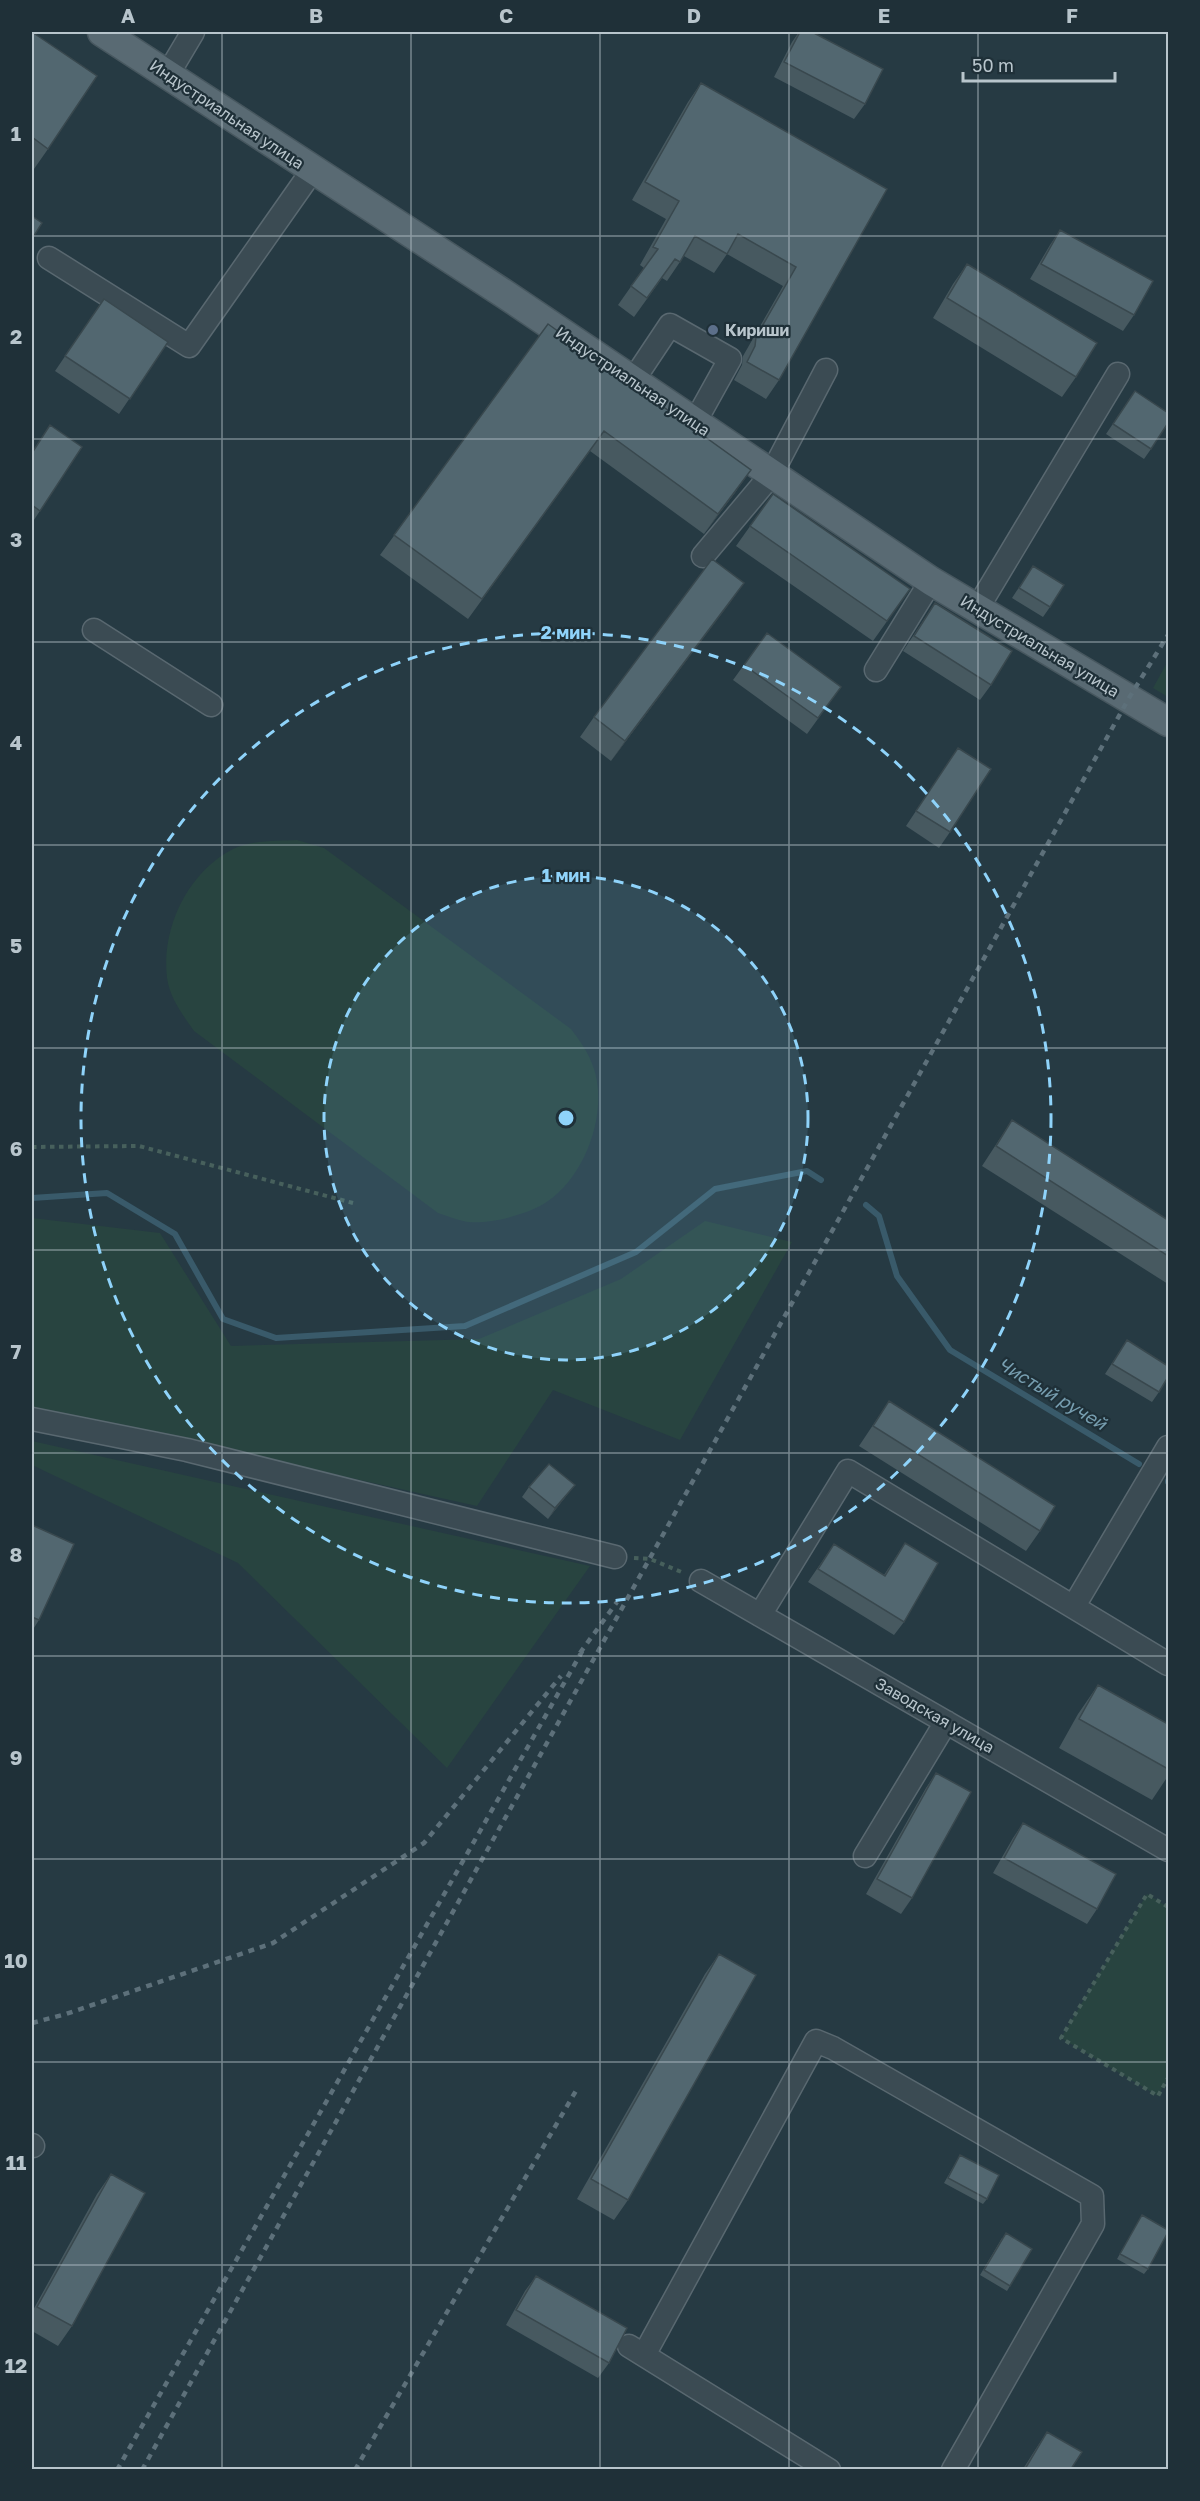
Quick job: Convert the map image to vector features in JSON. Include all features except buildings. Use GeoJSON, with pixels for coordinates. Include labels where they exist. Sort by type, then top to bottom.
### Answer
{"type":"FeatureCollection","features":[{"type":"Feature","properties":{"kind":"main road","name":"Индустриальная улица"},"geometry":{"type":"LineString","coordinates":[[102,32],[312,171],[506,295],[632,382],[696,422],[771,476],[931,581],[1168,722]]}},
{"type":"Feature","properties":{"kind":"street"},"geometry":{"type":"LineString","coordinates":[[168,74],[193,32]]}},
{"type":"Feature","properties":{"kind":"street"},"geometry":{"type":"LineString","coordinates":[[49,258],[189,346],[312,171]]}},
{"type":"Feature","properties":{"kind":"street"},"geometry":{"type":"LineString","coordinates":[[632,382],[670,325],[730,359],[696,422]]}},
{"type":"Feature","properties":{"kind":"street"},"geometry":{"type":"LineString","coordinates":[[703,555],[771,476],[826,370]]}},
{"type":"Feature","properties":{"kind":"street"},"geometry":{"type":"LineString","coordinates":[[977,609],[1118,374]]}},
{"type":"Feature","properties":{"kind":"street"},"geometry":{"type":"LineString","coordinates":[[876,670],[931,581]]}},
{"type":"Feature","properties":{"kind":"street"},"geometry":{"type":"LineString","coordinates":[[94,630],[211,705]]}},
{"type":"Feature","properties":{"kind":"street"},"geometry":{"type":"LineString","coordinates":[[32,1419],[188,1450],[615,1557]]}},
{"type":"Feature","properties":{"kind":"street"},"geometry":{"type":"LineString","coordinates":[[1074,1606],[1168,1447]]}},
{"type":"Feature","properties":{"kind":"street"},"geometry":{"type":"LineString","coordinates":[[760,1615],[848,1471],[1168,1664]]}},
{"type":"Feature","properties":{"kind":"street","name":"Заводская улица"},"geometry":{"type":"LineString","coordinates":[[701,1581],[1168,1850]]}},
{"type":"Feature","properties":{"kind":"street"},"geometry":{"type":"LineString","coordinates":[[865,1856],[946,1722]]}},
{"type":"Feature","properties":{"kind":"street"},"geometry":{"type":"LineString","coordinates":[[829,2469],[636,2350],[816,2041],[833,2048],[1092,2196],[1093,2224],[953,2469]]}},
{"type":"Feature","properties":{"kind":"path"},"geometry":{"type":"LineString","coordinates":[[32,1147],[140,1146],[353,1203]]}},
{"type":"Feature","properties":{"kind":"path"},"geometry":{"type":"LineString","coordinates":[[615,1557],[650,1559],[701,1581]]}},
{"type":"Feature","properties":{"kind":"path"},"geometry":{"type":"LineString","coordinates":[[1168,1907],[1147,1894],[1061,2038],[1158,2096],[1168,2078]]}},
{"type":"Feature","properties":{"kind":"green space"},"geometry":{"type":"Polygon","coordinates":[[[1168,661],[1168,697],[1153,688],[1168,661]]]}},
{"type":"Feature","properties":{"kind":"green space"},"geometry":{"type":"Polygon","coordinates":[[[297,840],[324,848],[571,1029],[578,1038],[592,1063],[598,1086],[596,1123],[583,1159],[561,1190],[548,1201],[521,1214],[499,1220],[465,1221],[438,1213],[194,1031],[174,999],[167,978],[168,940],[181,903],[203,872],[233,849],[256,842],[297,840]]]}},
{"type":"Feature","properties":{"kind":"green space"},"geometry":{"type":"Polygon","coordinates":[[[32,1218],[160,1233],[231,1346],[479,1339],[621,1279],[705,1221],[792,1242],[680,1440],[553,1390],[477,1506],[32,1407],[32,1218]]]}},
{"type":"Feature","properties":{"kind":"green space"},"geometry":{"type":"Polygon","coordinates":[[[32,1441],[590,1566],[447,1768],[238,1563],[32,1465],[32,1441]]]}},
{"type":"Feature","properties":{"kind":"green space"},"geometry":{"type":"Polygon","coordinates":[[[1147,1894],[1168,1907],[1168,2078],[1158,2096],[1061,2038],[1147,1894]]]}},
{"type":"Feature","properties":{"kind":"waterway"},"geometry":{"type":"LineString","coordinates":[[32,1198],[107,1193],[175,1234],[223,1319],[276,1338],[465,1326],[636,1252],[715,1189],[807,1171],[821,1180]]}},
{"type":"Feature","properties":{"kind":"waterway","name":"Чистый ручей"},"geometry":{"type":"LineString","coordinates":[[866,1205],[879,1216],[897,1276],[950,1350],[1139,1464]]}},
{"type":"Feature","properties":{"kind":"railway"},"geometry":{"type":"LineString","coordinates":[[142,2470],[1129,698],[1168,635]]}},
{"type":"Feature","properties":{"kind":"railway"},"geometry":{"type":"LineString","coordinates":[[580,1653],[617,1602]]}},
{"type":"Feature","properties":{"kind":"railway"},"geometry":{"type":"LineString","coordinates":[[117,2470],[584,1648]]}},
{"type":"Feature","properties":{"kind":"railway"},"geometry":{"type":"LineString","coordinates":[[32,2023],[66,2014],[273,1943],[424,1843],[561,1676]]}},
{"type":"Feature","properties":{"kind":"railway"},"geometry":{"type":"LineString","coordinates":[[355,2470],[577,2089]]}},
{"type":"Feature","properties":{"kind":"place","name":"Кириши"},"geometry":{"type":"Point","coordinates":[713,330]}}]}
